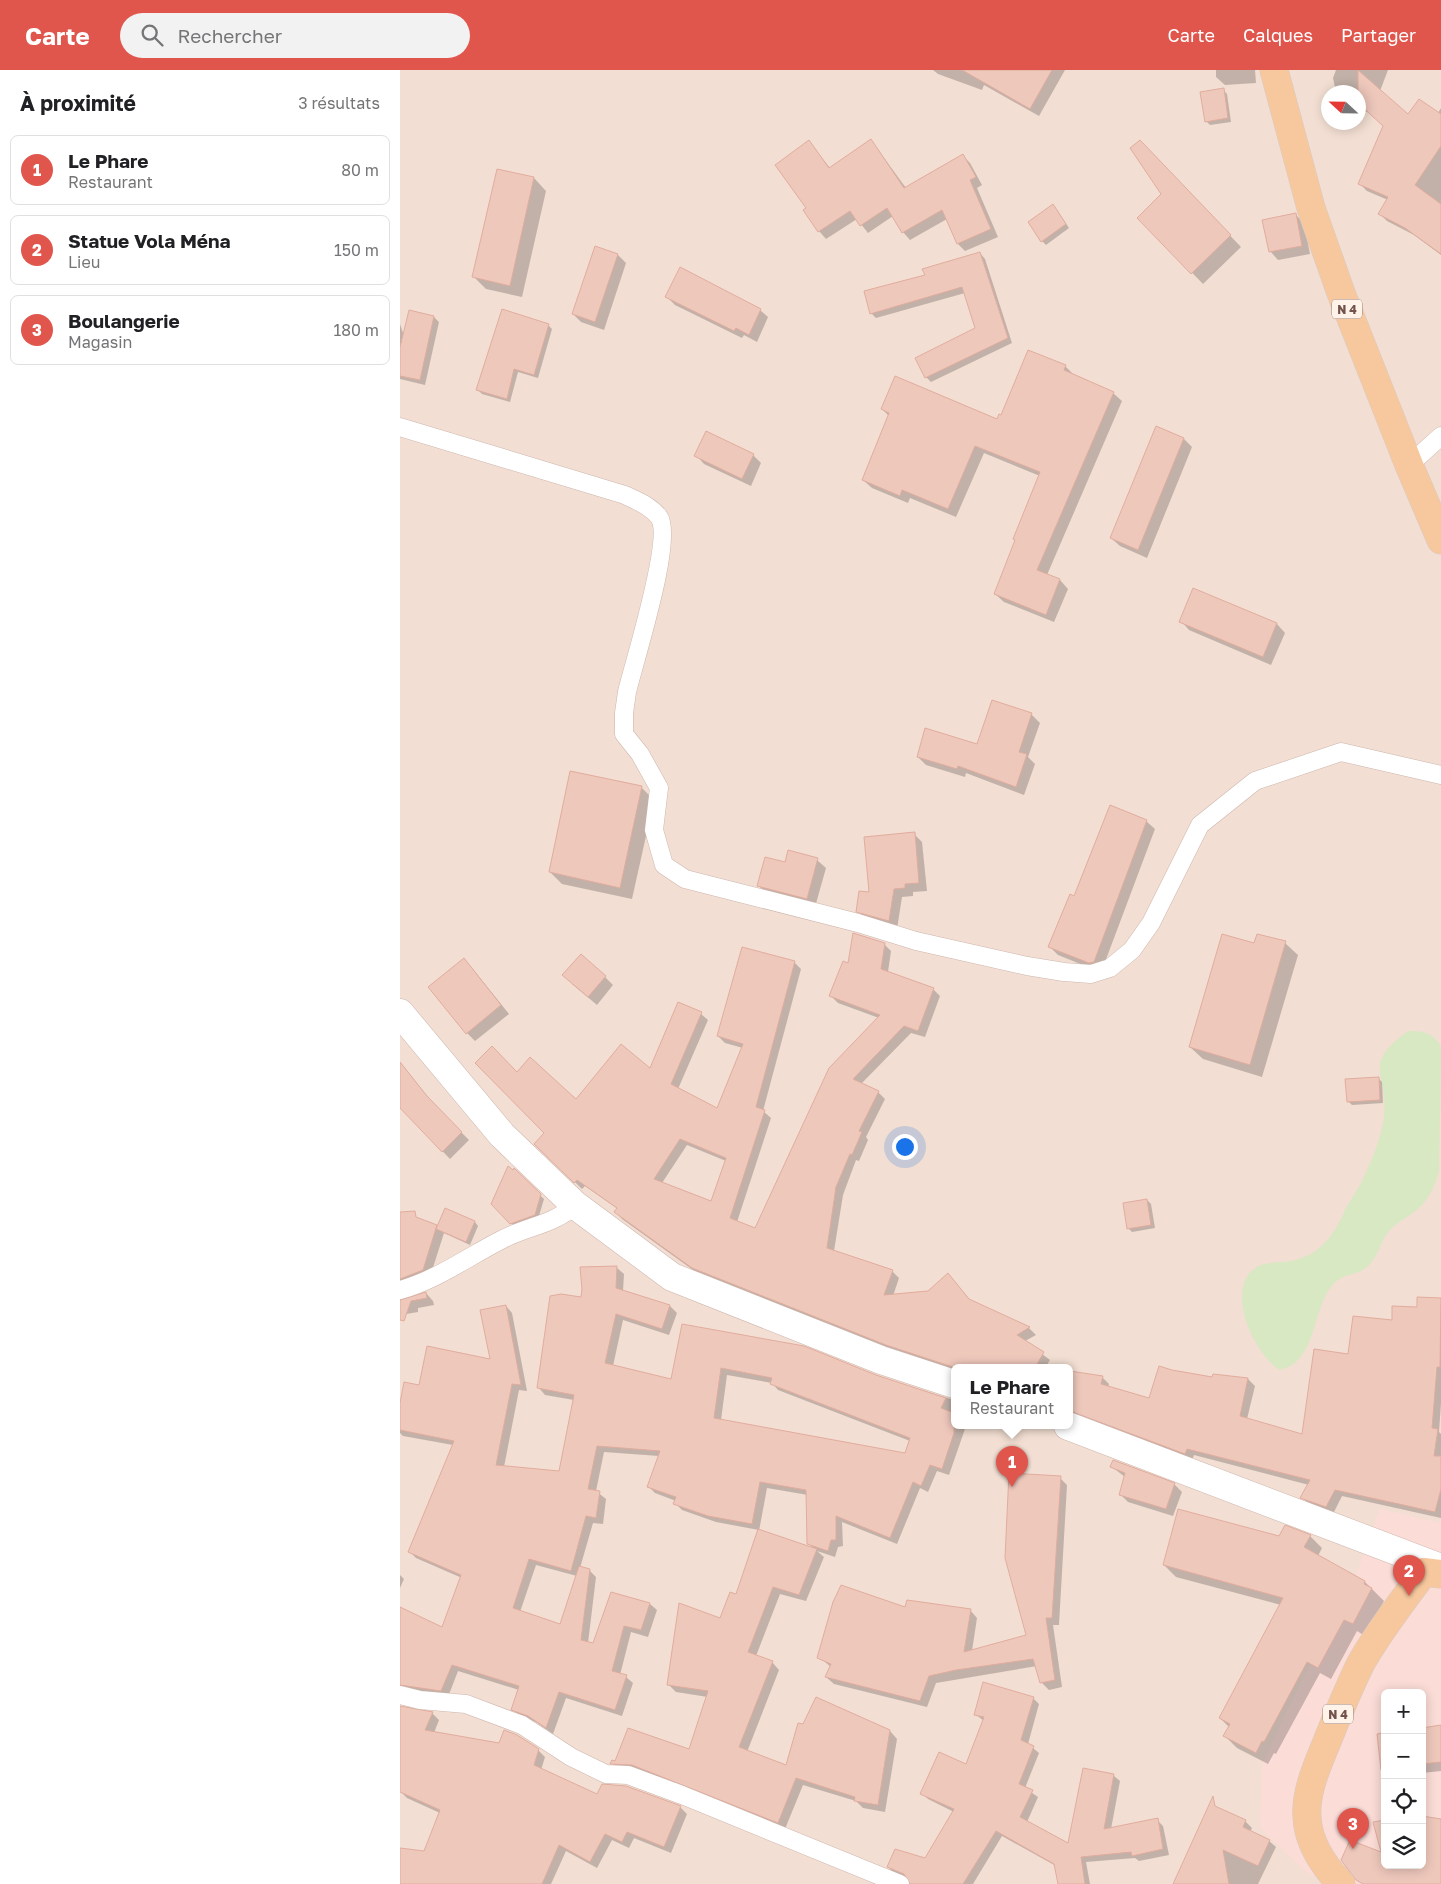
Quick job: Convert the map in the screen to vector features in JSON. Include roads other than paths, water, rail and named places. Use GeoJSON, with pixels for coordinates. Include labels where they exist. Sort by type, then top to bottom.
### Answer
{"type":"FeatureCollection","features":[{"type":"Feature","properties":{"kind":"main road","name":"N 4"},"geometry":{"type":"LineString","coordinates":[[1274,70],[1311,208],[1341,293],[1408,465],[1441,540]]}},
{"type":"Feature","properties":{"kind":"main road","name":"N 4"},"geometry":{"type":"LineString","coordinates":[[1341,1884],[1327,1870],[1312,1841],[1307,1818],[1307,1803],[1316,1768],[1357,1672],[1378,1635],[1424,1572],[1441,1574]]}},
{"type":"Feature","properties":{"kind":"street"},"geometry":{"type":"LineString","coordinates":[[400,1014],[502,1135],[575,1205],[672,1277],[881,1360],[951,1383]]}},
{"type":"Feature","properties":{"kind":"street"},"geometry":{"type":"LineString","coordinates":[[1073,1428],[1441,1568]]}},
{"type":"Feature","properties":{"kind":"lane"},"geometry":{"type":"LineString","coordinates":[[400,428],[624,495],[647,506],[660,518],[664,536],[661,563],[627,692],[624,734],[640,754],[659,788],[654,830],[664,865],[685,878],[858,923],[916,941],[1027,966],[1092,974],[1110,968],[1132,950],[1151,923],[1200,826],[1255,781],[1341,752],[1441,775]]}},
{"type":"Feature","properties":{"kind":"lane"},"geometry":{"type":"LineString","coordinates":[[1408,465],[1441,436]]}},
{"type":"Feature","properties":{"kind":"lane"},"geometry":{"type":"LineString","coordinates":[[400,1290],[418,1285],[504,1238],[562,1217],[575,1205]]}},
{"type":"Feature","properties":{"kind":"lane"},"geometry":{"type":"LineString","coordinates":[[400,1694],[420,1700],[466,1704],[490,1712],[522,1725],[571,1757],[606,1774],[628,1775],[682,1795],[900,1884]]}},
{"type":"Feature","properties":{"kind":"place","name":"Le Phare"},"geometry":{"type":"Point","coordinates":[1012,1487]}},
{"type":"Feature","properties":{"kind":"place","name":"Statue Vola Ména"},"geometry":{"type":"Point","coordinates":[1409,1596]}},
{"type":"Feature","properties":{"kind":"place","name":"Boulangerie"},"geometry":{"type":"Point","coordinates":[1353,1849]}}]}
